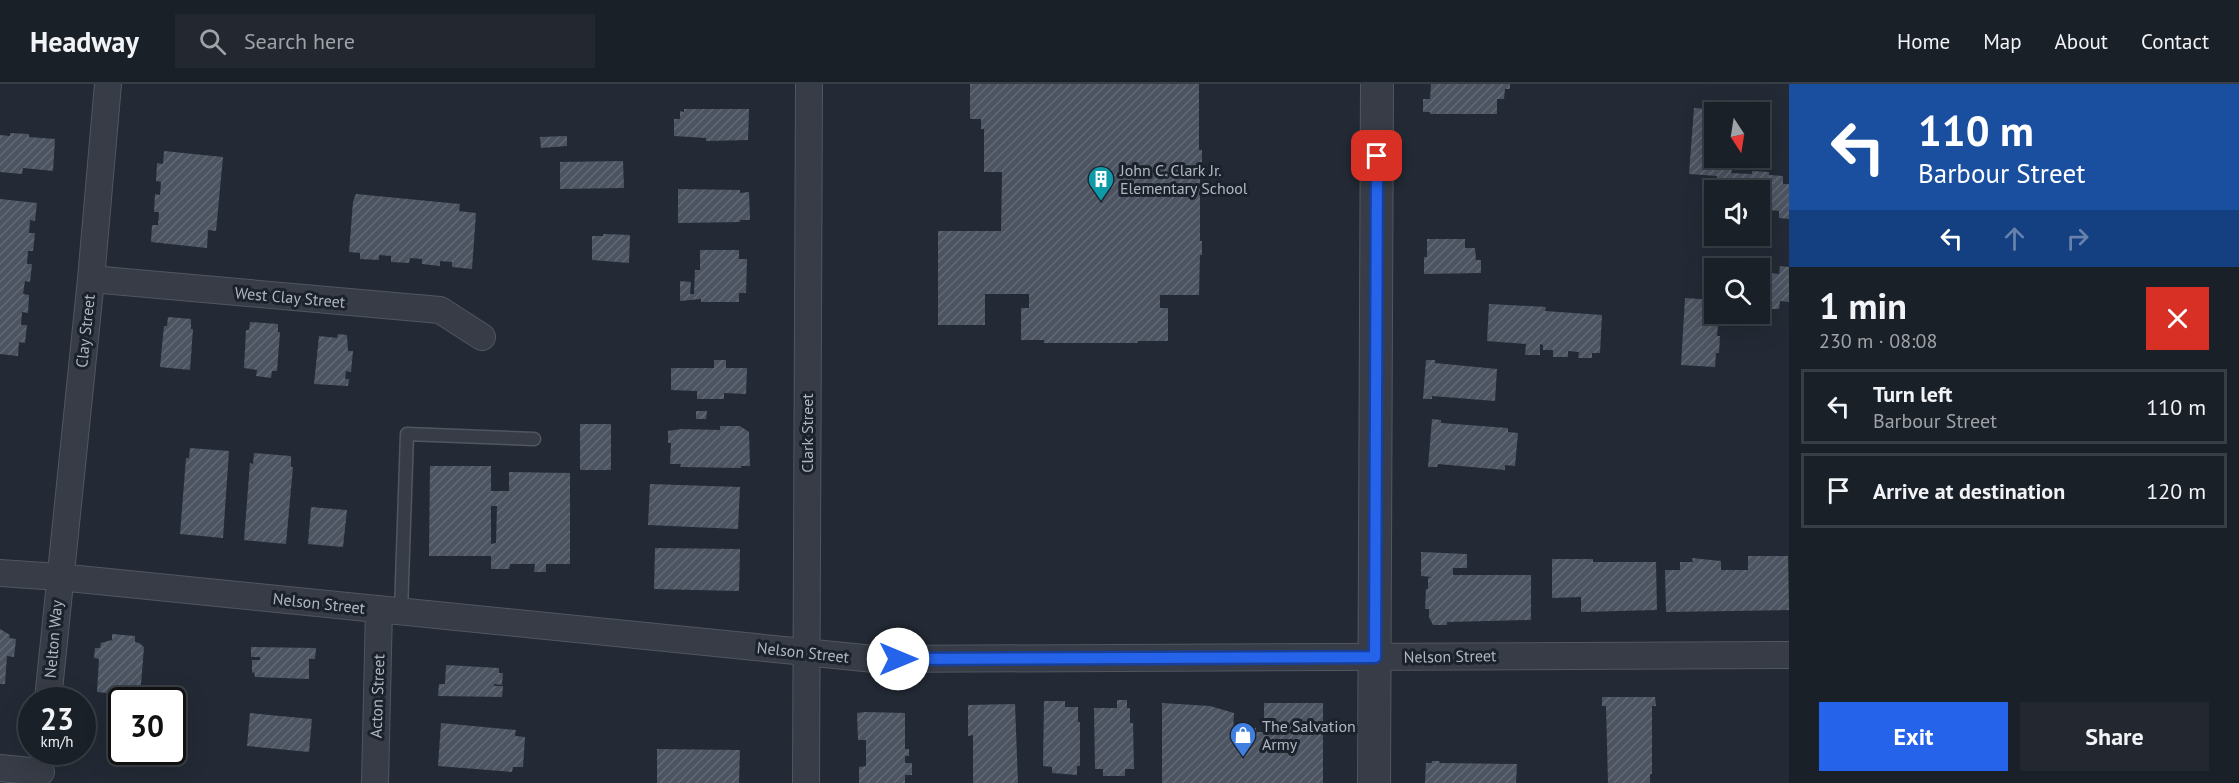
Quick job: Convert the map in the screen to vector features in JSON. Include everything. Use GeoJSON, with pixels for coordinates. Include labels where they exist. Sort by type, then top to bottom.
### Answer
{"type":"FeatureCollection","features":[{"type":"Feature","properties":{"kind":"street","name":"Clay Street"},"geometry":{"type":"LineString","coordinates":[[59,577],[91,279],[108,84]]}},
{"type":"Feature","properties":{"kind":"street","name":"Clark Street"},"geometry":{"type":"LineString","coordinates":[[806,783],[809,84]]}},
{"type":"Feature","properties":{"kind":"street"},"geometry":{"type":"LineString","coordinates":[[1374,783],[1377,84]]}},
{"type":"Feature","properties":{"kind":"street","name":"West Clay Street"},"geometry":{"type":"LineString","coordinates":[[91,279],[440,310],[482,337]]}},
{"type":"Feature","properties":{"kind":"street","name":"Nelson Street"},"geometry":{"type":"LineString","coordinates":[[0,573],[59,577],[874,660],[1789,655]]}},
{"type":"Feature","properties":{"kind":"street","name":"Nelton Way"},"geometry":{"type":"LineString","coordinates":[[49,687],[59,577]]}},
{"type":"Feature","properties":{"kind":"street","name":"Acton Street"},"geometry":{"type":"LineString","coordinates":[[375,783],[390,610]]}},
{"type":"Feature","properties":{"kind":"street"},"geometry":{"type":"LineString","coordinates":[[0,768],[41,769]]}},
{"type":"Feature","properties":{"kind":"lane"},"geometry":{"type":"LineString","coordinates":[[390,610],[407,434],[534,439]]}},
{"type":"Feature","properties":{"kind":"building","name":"John C. Clark Jr. Elementary School"},"geometry":{"type":"Polygon","coordinates":[[[970,84],[1199,84],[1199,150],[1202,150],[1200,241],[1202,241],[1202,255],[1200,255],[1199,295],[1160,295],[1160,308],[1168,308],[1168,341],[1044,343],[1044,340],[1021,340],[1021,308],[1029,308],[1029,294],[985,294],[985,325],[938,325],[938,231],[1001,231],[1002,172],[984,172],[984,129],[981,129],[981,119],[970,119],[970,84]]]}},
{"type":"Feature","properties":{"kind":"building"},"geometry":{"type":"Polygon","coordinates":[[[1431,84],[1510,84],[1510,89],[1505,89],[1504,99],[1497,99],[1497,114],[1430,114],[1430,112],[1423,112],[1423,99],[1430,99],[1431,84]]]}},
{"type":"Feature","properties":{"kind":"building"},"geometry":{"type":"Polygon","coordinates":[[[1694,108],[1704,109],[1704,168],[1729,168],[1732,170],[1731,173],[1769,172],[1769,175],[1783,176],[1783,184],[1789,184],[1789,219],[1779,218],[1779,211],[1770,210],[1770,180],[1717,180],[1717,176],[1689,174],[1694,108]]]}},
{"type":"Feature","properties":{"kind":"building"},"geometry":{"type":"Polygon","coordinates":[[[684,109],[749,109],[748,140],[706,141],[706,138],[674,136],[674,119],[680,119],[680,111],[684,112],[684,109]]]}},
{"type":"Feature","properties":{"kind":"building"},"geometry":{"type":"Polygon","coordinates":[[[10,133],[55,139],[53,171],[23,168],[22,174],[0,172],[0,135],[10,136],[10,133]]]}},
{"type":"Feature","properties":{"kind":"building"},"geometry":{"type":"Polygon","coordinates":[[[567,136],[567,146],[541,148],[540,137],[567,136]]]}},
{"type":"Feature","properties":{"kind":"building"},"geometry":{"type":"Polygon","coordinates":[[[164,151],[223,157],[216,231],[208,230],[207,248],[151,242],[152,225],[158,225],[159,212],[154,212],[155,194],[160,195],[161,182],[156,181],[157,163],[163,164],[164,151]]]}},
{"type":"Feature","properties":{"kind":"building"},"geometry":{"type":"Polygon","coordinates":[[[623,161],[624,188],[560,189],[560,162],[623,161]]]}},
{"type":"Feature","properties":{"kind":"building"},"geometry":{"type":"Polygon","coordinates":[[[678,189],[749,192],[750,220],[678,223],[678,189]]]}},
{"type":"Feature","properties":{"kind":"building"},"geometry":{"type":"Polygon","coordinates":[[[356,194],[460,204],[459,211],[476,213],[472,269],[452,267],[452,262],[440,261],[440,266],[422,264],[422,259],[410,258],[409,263],[391,262],[391,256],[379,255],[379,260],[360,259],[360,253],[349,252],[353,202],[356,194]]]}},
{"type":"Feature","properties":{"kind":"building"},"geometry":{"type":"Polygon","coordinates":[[[0,199],[37,203],[35,221],[30,220],[29,233],[35,233],[33,251],[28,251],[27,264],[32,264],[30,282],[25,281],[23,294],[29,295],[28,313],[22,312],[21,325],[27,325],[25,343],[19,342],[18,356],[0,354],[0,199]]]}},
{"type":"Feature","properties":{"kind":"building"},"geometry":{"type":"Polygon","coordinates":[[[603,234],[630,235],[629,263],[592,260],[592,236],[603,236],[603,234]]]}},
{"type":"Feature","properties":{"kind":"building"},"geometry":{"type":"Polygon","coordinates":[[[1427,239],[1465,239],[1465,248],[1475,248],[1476,260],[1481,260],[1481,273],[1424,274],[1427,239]]]}},
{"type":"Feature","properties":{"kind":"building"},"geometry":{"type":"Polygon","coordinates":[[[700,250],[739,250],[739,259],[747,259],[746,293],[739,293],[739,302],[701,302],[701,299],[680,301],[680,281],[691,282],[690,294],[694,294],[695,270],[700,270],[700,250]]]}},
{"type":"Feature","properties":{"kind":"building"},"geometry":{"type":"Polygon","coordinates":[[[1780,266],[1789,267],[1789,302],[1780,301],[1779,309],[1770,309],[1770,273],[1779,274],[1780,266]]]}},
{"type":"Feature","properties":{"kind":"building"},"geometry":{"type":"Polygon","coordinates":[[[1685,298],[1704,299],[1704,324],[1718,324],[1719,353],[1716,353],[1715,367],[1681,365],[1685,298]]]}},
{"type":"Feature","properties":{"kind":"building"},"geometry":{"type":"Polygon","coordinates":[[[1489,304],[1546,307],[1545,311],[1602,315],[1600,353],[1592,353],[1592,358],[1578,358],[1579,352],[1568,351],[1568,357],[1553,357],[1553,350],[1543,350],[1543,345],[1540,344],[1540,355],[1525,355],[1526,344],[1487,341],[1489,304]]]}},
{"type":"Feature","properties":{"kind":"building"},"geometry":{"type":"Polygon","coordinates":[[[168,317],[191,319],[191,329],[193,329],[190,370],[160,367],[164,326],[167,326],[168,317]]]}},
{"type":"Feature","properties":{"kind":"building"},"geometry":{"type":"Polygon","coordinates":[[[250,322],[278,324],[278,332],[280,332],[277,371],[272,371],[271,378],[256,376],[257,370],[244,368],[246,330],[249,330],[250,322]]]}},
{"type":"Feature","properties":{"kind":"building"},"geometry":{"type":"Polygon","coordinates":[[[338,334],[347,335],[348,351],[353,351],[351,372],[346,371],[345,379],[349,379],[348,386],[314,384],[319,336],[337,338],[338,334]]]}},
{"type":"Feature","properties":{"kind":"building"},"geometry":{"type":"Polygon","coordinates":[[[714,360],[726,360],[726,368],[747,368],[746,394],[724,393],[724,399],[697,399],[697,391],[671,390],[671,368],[714,368],[714,360]]]}},
{"type":"Feature","properties":{"kind":"building"},"geometry":{"type":"Polygon","coordinates":[[[1426,360],[1435,360],[1435,363],[1497,369],[1495,401],[1432,396],[1432,399],[1423,399],[1426,360]]]}},
{"type":"Feature","properties":{"kind":"building"},"geometry":{"type":"Polygon","coordinates":[[[696,411],[707,411],[706,419],[696,419],[696,411]]]}},
{"type":"Feature","properties":{"kind":"building"},"geometry":{"type":"Polygon","coordinates":[[[1432,419],[1441,420],[1441,423],[1508,428],[1508,432],[1518,433],[1515,466],[1505,465],[1505,470],[1438,464],[1437,467],[1428,467],[1432,419]]]}},
{"type":"Feature","properties":{"kind":"building"},"geometry":{"type":"Polygon","coordinates":[[[580,424],[611,424],[611,470],[580,470],[580,424]]]}},
{"type":"Feature","properties":{"kind":"building"},"geometry":{"type":"Polygon","coordinates":[[[720,426],[740,426],[749,432],[750,466],[741,466],[741,468],[680,467],[681,464],[670,464],[671,443],[668,443],[668,431],[720,430],[720,426]]]}},
{"type":"Feature","properties":{"kind":"building"},"geometry":{"type":"Polygon","coordinates":[[[190,448],[229,451],[223,538],[180,534],[186,458],[189,458],[190,448]]]}},
{"type":"Feature","properties":{"kind":"building"},"geometry":{"type":"Polygon","coordinates":[[[254,453],[291,456],[291,467],[293,467],[286,544],[244,540],[250,463],[253,464],[254,453]]]}},
{"type":"Feature","properties":{"kind":"building"},"geometry":{"type":"Polygon","coordinates":[[[430,466],[491,466],[491,491],[509,491],[509,472],[570,473],[570,564],[546,564],[546,572],[534,572],[535,564],[510,564],[509,569],[491,569],[491,556],[429,556],[430,466]],[[491,506],[491,544],[496,543],[497,506],[491,506]]]}},
{"type":"Feature","properties":{"kind":"building"},"geometry":{"type":"Polygon","coordinates":[[[650,484],[740,487],[738,529],[648,525],[650,484]]]}},
{"type":"Feature","properties":{"kind":"building"},"geometry":{"type":"Polygon","coordinates":[[[311,507],[347,510],[343,547],[308,544],[311,507]]]}},
{"type":"Feature","properties":{"kind":"building"},"geometry":{"type":"Polygon","coordinates":[[[655,548],[740,549],[739,591],[654,589],[655,548]]]}},
{"type":"Feature","properties":{"kind":"building"},"geometry":{"type":"Polygon","coordinates":[[[1421,552],[1467,554],[1467,568],[1453,568],[1453,575],[1531,575],[1531,620],[1447,622],[1447,625],[1433,625],[1429,617],[1429,609],[1425,609],[1428,578],[1432,577],[1421,576],[1421,552]]]}},
{"type":"Feature","properties":{"kind":"building"},"geometry":{"type":"Polygon","coordinates":[[[1748,556],[1788,556],[1789,610],[1666,612],[1665,570],[1680,570],[1680,562],[1693,562],[1692,558],[1721,561],[1721,570],[1748,570],[1748,556]]]}},
{"type":"Feature","properties":{"kind":"building"},"geometry":{"type":"Polygon","coordinates":[[[1552,559],[1593,559],[1593,562],[1656,562],[1657,610],[1581,612],[1581,597],[1552,598],[1552,559]]]}},
{"type":"Feature","properties":{"kind":"building"},"geometry":{"type":"Polygon","coordinates":[[[0,629],[10,635],[9,638],[16,639],[14,657],[7,656],[5,684],[0,684],[0,629]]]}},
{"type":"Feature","properties":{"kind":"building"},"geometry":{"type":"Polygon","coordinates":[[[112,634],[135,636],[135,642],[144,647],[141,687],[108,687],[108,700],[106,700],[107,693],[97,692],[99,659],[94,658],[95,648],[100,648],[101,643],[112,640],[112,634]]]}},
{"type":"Feature","properties":{"kind":"building"},"geometry":{"type":"Polygon","coordinates":[[[251,647],[316,648],[315,659],[309,659],[309,679],[255,677],[254,672],[252,673],[252,660],[260,660],[260,657],[251,657],[251,647]]]}},
{"type":"Feature","properties":{"kind":"building"},"geometry":{"type":"Polygon","coordinates":[[[446,665],[499,668],[499,673],[503,673],[502,685],[494,684],[494,686],[503,686],[502,697],[438,696],[439,684],[445,684],[446,665]]]}},
{"type":"Feature","properties":{"kind":"building"},"geometry":{"type":"Polygon","coordinates":[[[1602,697],[1655,697],[1656,706],[1652,706],[1650,783],[1608,783],[1606,706],[1602,706],[1602,697]]]}},
{"type":"Feature","properties":{"kind":"building"},"geometry":{"type":"Polygon","coordinates":[[[1117,700],[1127,700],[1127,708],[1130,708],[1130,723],[1133,723],[1134,769],[1125,769],[1125,776],[1103,776],[1103,769],[1095,769],[1094,708],[1117,708],[1117,700]]]}},
{"type":"Feature","properties":{"kind":"building"},"geometry":{"type":"Polygon","coordinates":[[[1044,701],[1065,701],[1065,707],[1078,707],[1080,766],[1077,766],[1077,775],[1052,773],[1052,767],[1043,766],[1044,701]]]}},
{"type":"Feature","properties":{"kind":"building","name":"The Salvation Army"},"geometry":{"type":"Polygon","coordinates":[[[1162,703],[1210,706],[1234,713],[1233,733],[1242,732],[1242,728],[1256,728],[1256,732],[1264,732],[1264,703],[1323,703],[1323,783],[1162,783],[1162,703]]]}},
{"type":"Feature","properties":{"kind":"building"},"geometry":{"type":"Polygon","coordinates":[[[1015,704],[1018,783],[973,783],[973,735],[968,736],[968,705],[1015,704]]]}},
{"type":"Feature","properties":{"kind":"building"},"geometry":{"type":"Polygon","coordinates":[[[250,713],[312,719],[309,752],[247,746],[250,713]]]}},
{"type":"Feature","properties":{"kind":"building"},"geometry":{"type":"Polygon","coordinates":[[[857,713],[905,713],[905,749],[909,749],[909,756],[905,756],[905,763],[912,763],[912,775],[905,775],[905,783],[859,783],[859,767],[866,766],[866,740],[858,740],[857,713]]]}},
{"type":"Feature","properties":{"kind":"building"},"geometry":{"type":"Polygon","coordinates":[[[441,723],[516,730],[515,736],[525,737],[523,767],[513,767],[512,772],[438,766],[441,723]]]}},
{"type":"Feature","properties":{"kind":"building"},"geometry":{"type":"Polygon","coordinates":[[[657,749],[740,750],[739,783],[657,783],[657,749]]]}},
{"type":"Feature","properties":{"kind":"building"},"geometry":{"type":"Polygon","coordinates":[[[1432,761],[1517,764],[1516,783],[1425,783],[1426,763],[1432,763],[1432,761]]]}},
{"type":"Feature","properties":{"kind":"place","name":"John C. Clark Jr. Elementary School"},"geometry":{"type":"Point","coordinates":[1101,202]}},
{"type":"Feature","properties":{"kind":"place","name":"The Salvation Army"},"geometry":{"type":"Point","coordinates":[1243,758]}},
{"type":"Feature","properties":{"kind":"route"},"geometry":{"type":"LineString","coordinates":[[898,659],[1375,657],[1377,156]]}}]}
